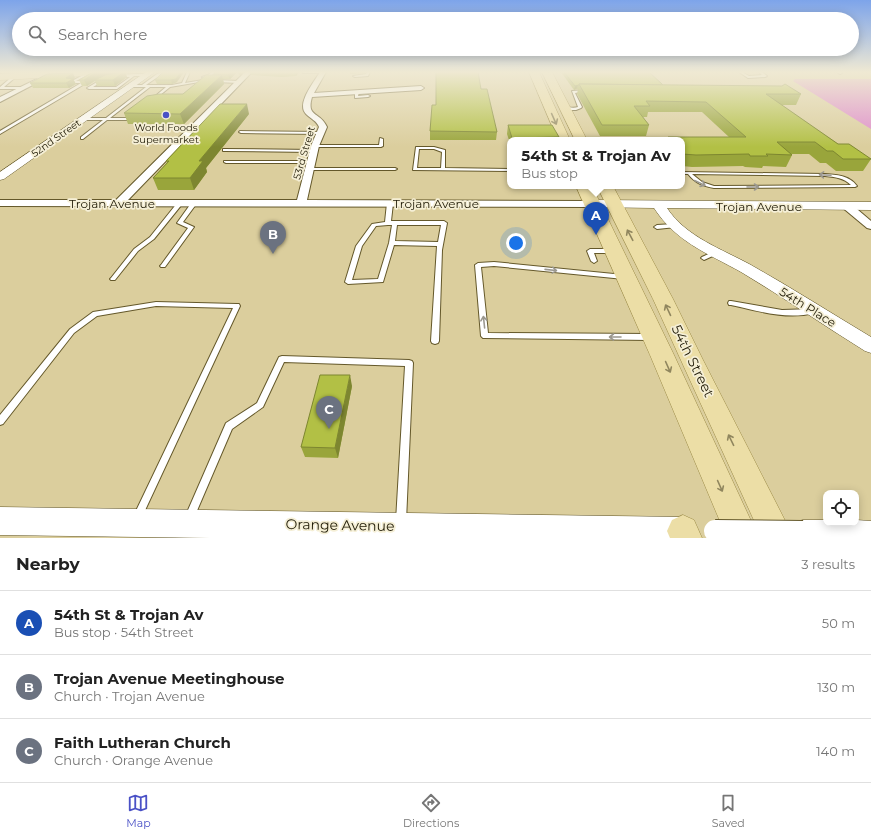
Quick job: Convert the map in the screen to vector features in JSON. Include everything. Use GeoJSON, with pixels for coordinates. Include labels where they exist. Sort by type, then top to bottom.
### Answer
{"type":"FeatureCollection","features":[{"type":"Feature","properties":{"kind":"main road"},"geometry":{"type":"LineString","coordinates":[[545,97],[563,137]]}},
{"type":"Feature","properties":{"kind":"main road"},"geometry":{"type":"LineString","coordinates":[[559,97],[579,137]]}},
{"type":"Feature","properties":{"kind":"main road","name":"54th Street"},"geometry":{"type":"LineString","coordinates":[[599,195],[604,256],[626,278],[654,337],[743,538]]}},
{"type":"Feature","properties":{"kind":"main road","name":"54th Street"},"geometry":{"type":"LineString","coordinates":[[599,195],[663,299],[691,360],[778,538]]}},
{"type":"Feature","properties":{"kind":"main road","name":"Orange Avenue"},"geometry":{"type":"LineString","coordinates":[[0,521],[400,526],[684,534]]}},
{"type":"Feature","properties":{"kind":"street","name":"52nd Street"},"geometry":{"type":"LineString","coordinates":[[0,177],[114,97]]}},
{"type":"Feature","properties":{"kind":"street"},"geometry":{"type":"LineString","coordinates":[[119,203],[224,97]]}},
{"type":"Feature","properties":{"kind":"street","name":"53rd Street"},"geometry":{"type":"LineString","coordinates":[[300,203],[315,149],[323,128],[321,122],[308,112],[306,106],[309,97]]}},
{"type":"Feature","properties":{"kind":"street","name":"Trojan Avenue"},"geometry":{"type":"LineString","coordinates":[[0,203],[390,202],[599,195],[658,205],[674,206],[871,206]]}},
{"type":"Feature","properties":{"kind":"street","name":"54th Place"},"geometry":{"type":"LineString","coordinates":[[658,205],[674,226],[709,255],[746,269]]}},
{"type":"Feature","properties":{"kind":"street","name":"54th Place"},"geometry":{"type":"LineString","coordinates":[[674,206],[685,225],[746,269],[871,346]]}},
{"type":"Feature","properties":{"kind":"street"},"geometry":{"type":"LineString","coordinates":[[846,206],[871,226]]}},
{"type":"Feature","properties":{"kind":"street","name":"Orange Avenue"},"geometry":{"type":"LineString","coordinates":[[684,534],[715,531],[871,533]]}},
{"type":"Feature","properties":{"kind":"lane"},"geometry":{"type":"LineString","coordinates":[[0,133],[60,97]]}},
{"type":"Feature","properties":{"kind":"lane"},"geometry":{"type":"LineString","coordinates":[[82,138],[135,97]]}},
{"type":"Feature","properties":{"kind":"lane"},"geometry":{"type":"LineString","coordinates":[[156,97],[152,100],[159,100]]}},
{"type":"Feature","properties":{"kind":"lane"},"geometry":{"type":"LineString","coordinates":[[565,109],[576,109],[580,107],[575,97]]}},
{"type":"Feature","properties":{"kind":"lane"},"geometry":{"type":"LineString","coordinates":[[83,119],[129,119],[135,114]]}},
{"type":"Feature","properties":{"kind":"lane"},"geometry":{"type":"LineString","coordinates":[[241,132],[321,133]]}},
{"type":"Feature","properties":{"kind":"lane"},"geometry":{"type":"LineString","coordinates":[[224,150],[315,149],[381,146],[381,139]]}},
{"type":"Feature","properties":{"kind":"lane"},"geometry":{"type":"LineString","coordinates":[[443,169],[444,151],[434,148],[417,148],[415,169],[507,170]]}},
{"type":"Feature","properties":{"kind":"lane"},"geometry":{"type":"LineString","coordinates":[[226,162],[394,169]]}},
{"type":"Feature","properties":{"kind":"lane"},"geometry":{"type":"LineString","coordinates":[[685,174],[689,173],[825,175],[839,176],[853,183],[855,186],[714,187],[702,185],[694,180],[689,173]]}},
{"type":"Feature","properties":{"kind":"lane"},"geometry":{"type":"LineString","coordinates":[[388,223],[390,202]]}},
{"type":"Feature","properties":{"kind":"lane"},"geometry":{"type":"LineString","coordinates":[[113,279],[136,250],[152,238],[180,203]]}},
{"type":"Feature","properties":{"kind":"lane"},"geometry":{"type":"LineString","coordinates":[[163,266],[191,227],[180,223],[194,203]]}},
{"type":"Feature","properties":{"kind":"lane"},"geometry":{"type":"LineString","coordinates":[[395,223],[392,243],[381,281],[348,282],[359,246],[374,225],[388,223],[395,223],[444,223],[440,244],[435,341]]}},
{"type":"Feature","properties":{"kind":"lane"},"geometry":{"type":"LineString","coordinates":[[657,227],[674,226]]}},
{"type":"Feature","properties":{"kind":"lane"},"geometry":{"type":"LineString","coordinates":[[392,243],[440,244]]}},
{"type":"Feature","properties":{"kind":"lane"},"geometry":{"type":"LineString","coordinates":[[626,278],[494,264],[478,265],[485,336],[654,337]]}},
{"type":"Feature","properties":{"kind":"lane"},"geometry":{"type":"LineString","coordinates":[[731,303],[785,312],[798,313],[814,311]]}},
{"type":"Feature","properties":{"kind":"lane"},"geometry":{"type":"LineString","coordinates":[[0,420],[72,331],[95,314],[156,304],[237,306],[135,522]]}},
{"type":"Feature","properties":{"kind":"lane"},"geometry":{"type":"LineString","coordinates":[[187,524],[229,426],[260,405],[282,359],[410,363],[400,526]]}},
{"type":"Feature","properties":{"kind":"shaded area"},"geometry":{"type":"Polygon","coordinates":[[[819,97],[871,97],[871,129],[819,97]]]}},
{"type":"Feature","properties":{"kind":"building"},"geometry":{"type":"Polygon","coordinates":[[[146,97],[198,97],[180,114],[124,113],[146,97]]]}},
{"type":"Feature","properties":{"kind":"building"},"geometry":{"type":"Polygon","coordinates":[[[436,97],[489,97],[497,132],[430,131],[432,105],[436,105],[436,97]]]}},
{"type":"Feature","properties":{"kind":"building"},"geometry":{"type":"Polygon","coordinates":[[[586,97],[770,97],[838,144],[849,144],[871,159],[843,159],[833,151],[827,151],[815,142],[777,142],[792,155],[766,154],[768,156],[750,156],[749,154],[685,154],[685,137],[746,137],[706,102],[646,101],[650,106],[634,106],[649,125],[602,125],[586,97]]]}},
{"type":"Feature","properties":{"kind":"building"},"geometry":{"type":"Polygon","coordinates":[[[220,104],[247,104],[199,161],[203,161],[190,178],[153,178],[169,161],[166,161],[220,104]]]}},
{"type":"Feature","properties":{"kind":"building"},"geometry":{"type":"Polygon","coordinates":[[[508,125],[552,125],[559,137],[512,137],[508,125]]]}},
{"type":"Feature","properties":{"kind":"building"},"geometry":{"type":"Polygon","coordinates":[[[320,375],[350,375],[335,448],[301,447],[320,375]]]}},
{"type":"Feature","properties":{"kind":"place","name":"World Foods Supermarket"},"geometry":{"type":"Point","coordinates":[166,115]}},
{"type":"Feature","properties":{"kind":"place","name":"54th St & Trojan Av"},"geometry":{"type":"Point","coordinates":[596,235]}},
{"type":"Feature","properties":{"kind":"place","name":"Trojan Avenue Meetinghouse"},"geometry":{"type":"Point","coordinates":[273,254]}},
{"type":"Feature","properties":{"kind":"place","name":"Faith Lutheran Church"},"geometry":{"type":"Point","coordinates":[329,429]}}]}
